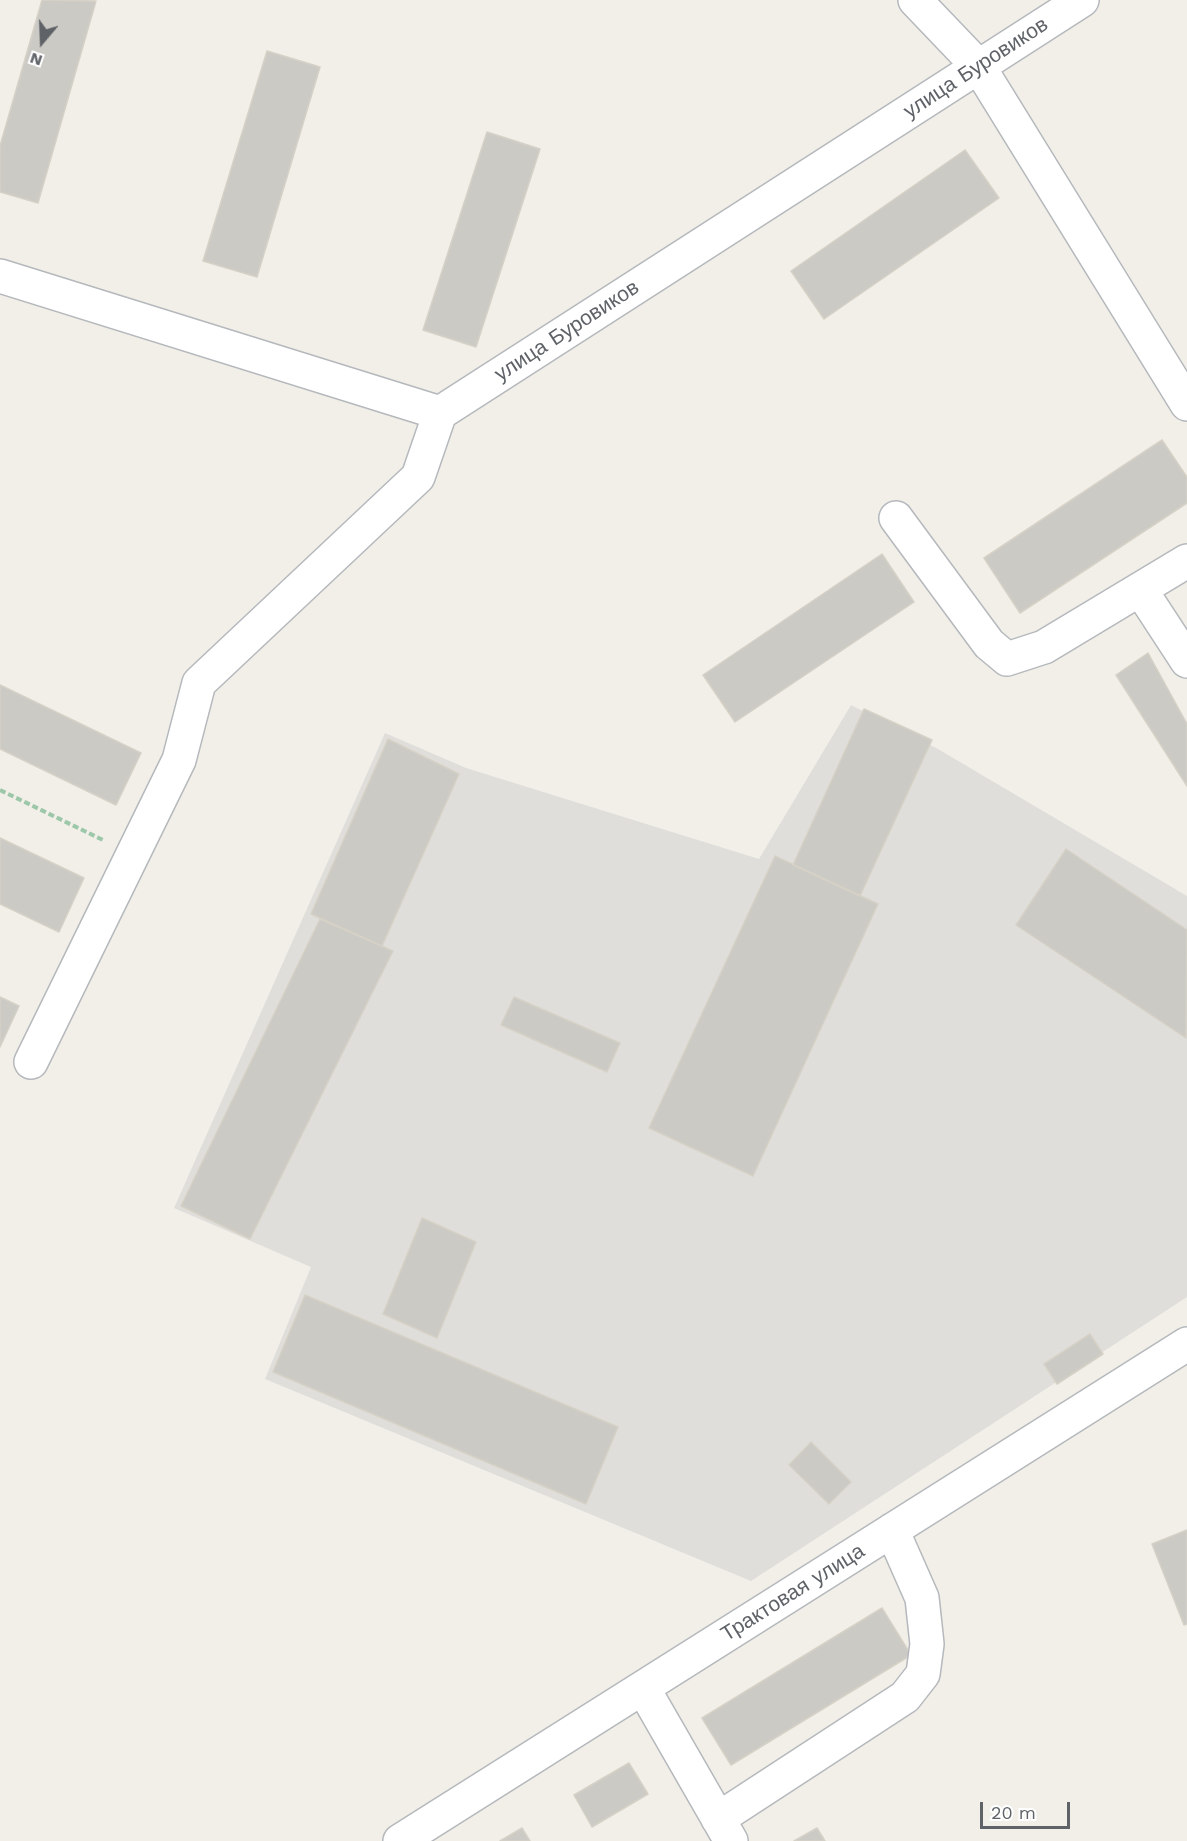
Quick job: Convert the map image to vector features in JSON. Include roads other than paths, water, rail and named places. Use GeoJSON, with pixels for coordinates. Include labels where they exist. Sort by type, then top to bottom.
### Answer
{"type":"FeatureCollection","features":[{"type":"Feature","properties":{"kind":"street"},"geometry":{"type":"LineString","coordinates":[[915,0],[979,67],[1187,404]]}},
{"type":"Feature","properties":{"kind":"street","name":"улица Буровиков"},"geometry":{"type":"LineString","coordinates":[[440,413],[1082,0]]}},
{"type":"Feature","properties":{"kind":"street"},"geometry":{"type":"LineString","coordinates":[[0,276],[440,413],[418,477],[199,683],[179,760],[31,1062]]}},
{"type":"Feature","properties":{"kind":"street"},"geometry":{"type":"LineString","coordinates":[[896,518],[989,644],[1007,658],[1044,646],[1187,561]]}},
{"type":"Feature","properties":{"kind":"street"},"geometry":{"type":"LineString","coordinates":[[1140,589],[1187,662]]}},
{"type":"Feature","properties":{"kind":"street","name":"Трактовая улица"},"geometry":{"type":"LineString","coordinates":[[400,1841],[1187,1344]]}},
{"type":"Feature","properties":{"kind":"street"},"geometry":{"type":"LineString","coordinates":[[643,1688],[725,1830],[905,1697],[923,1674],[927,1644],[922,1598],[892,1530]]}}]}
